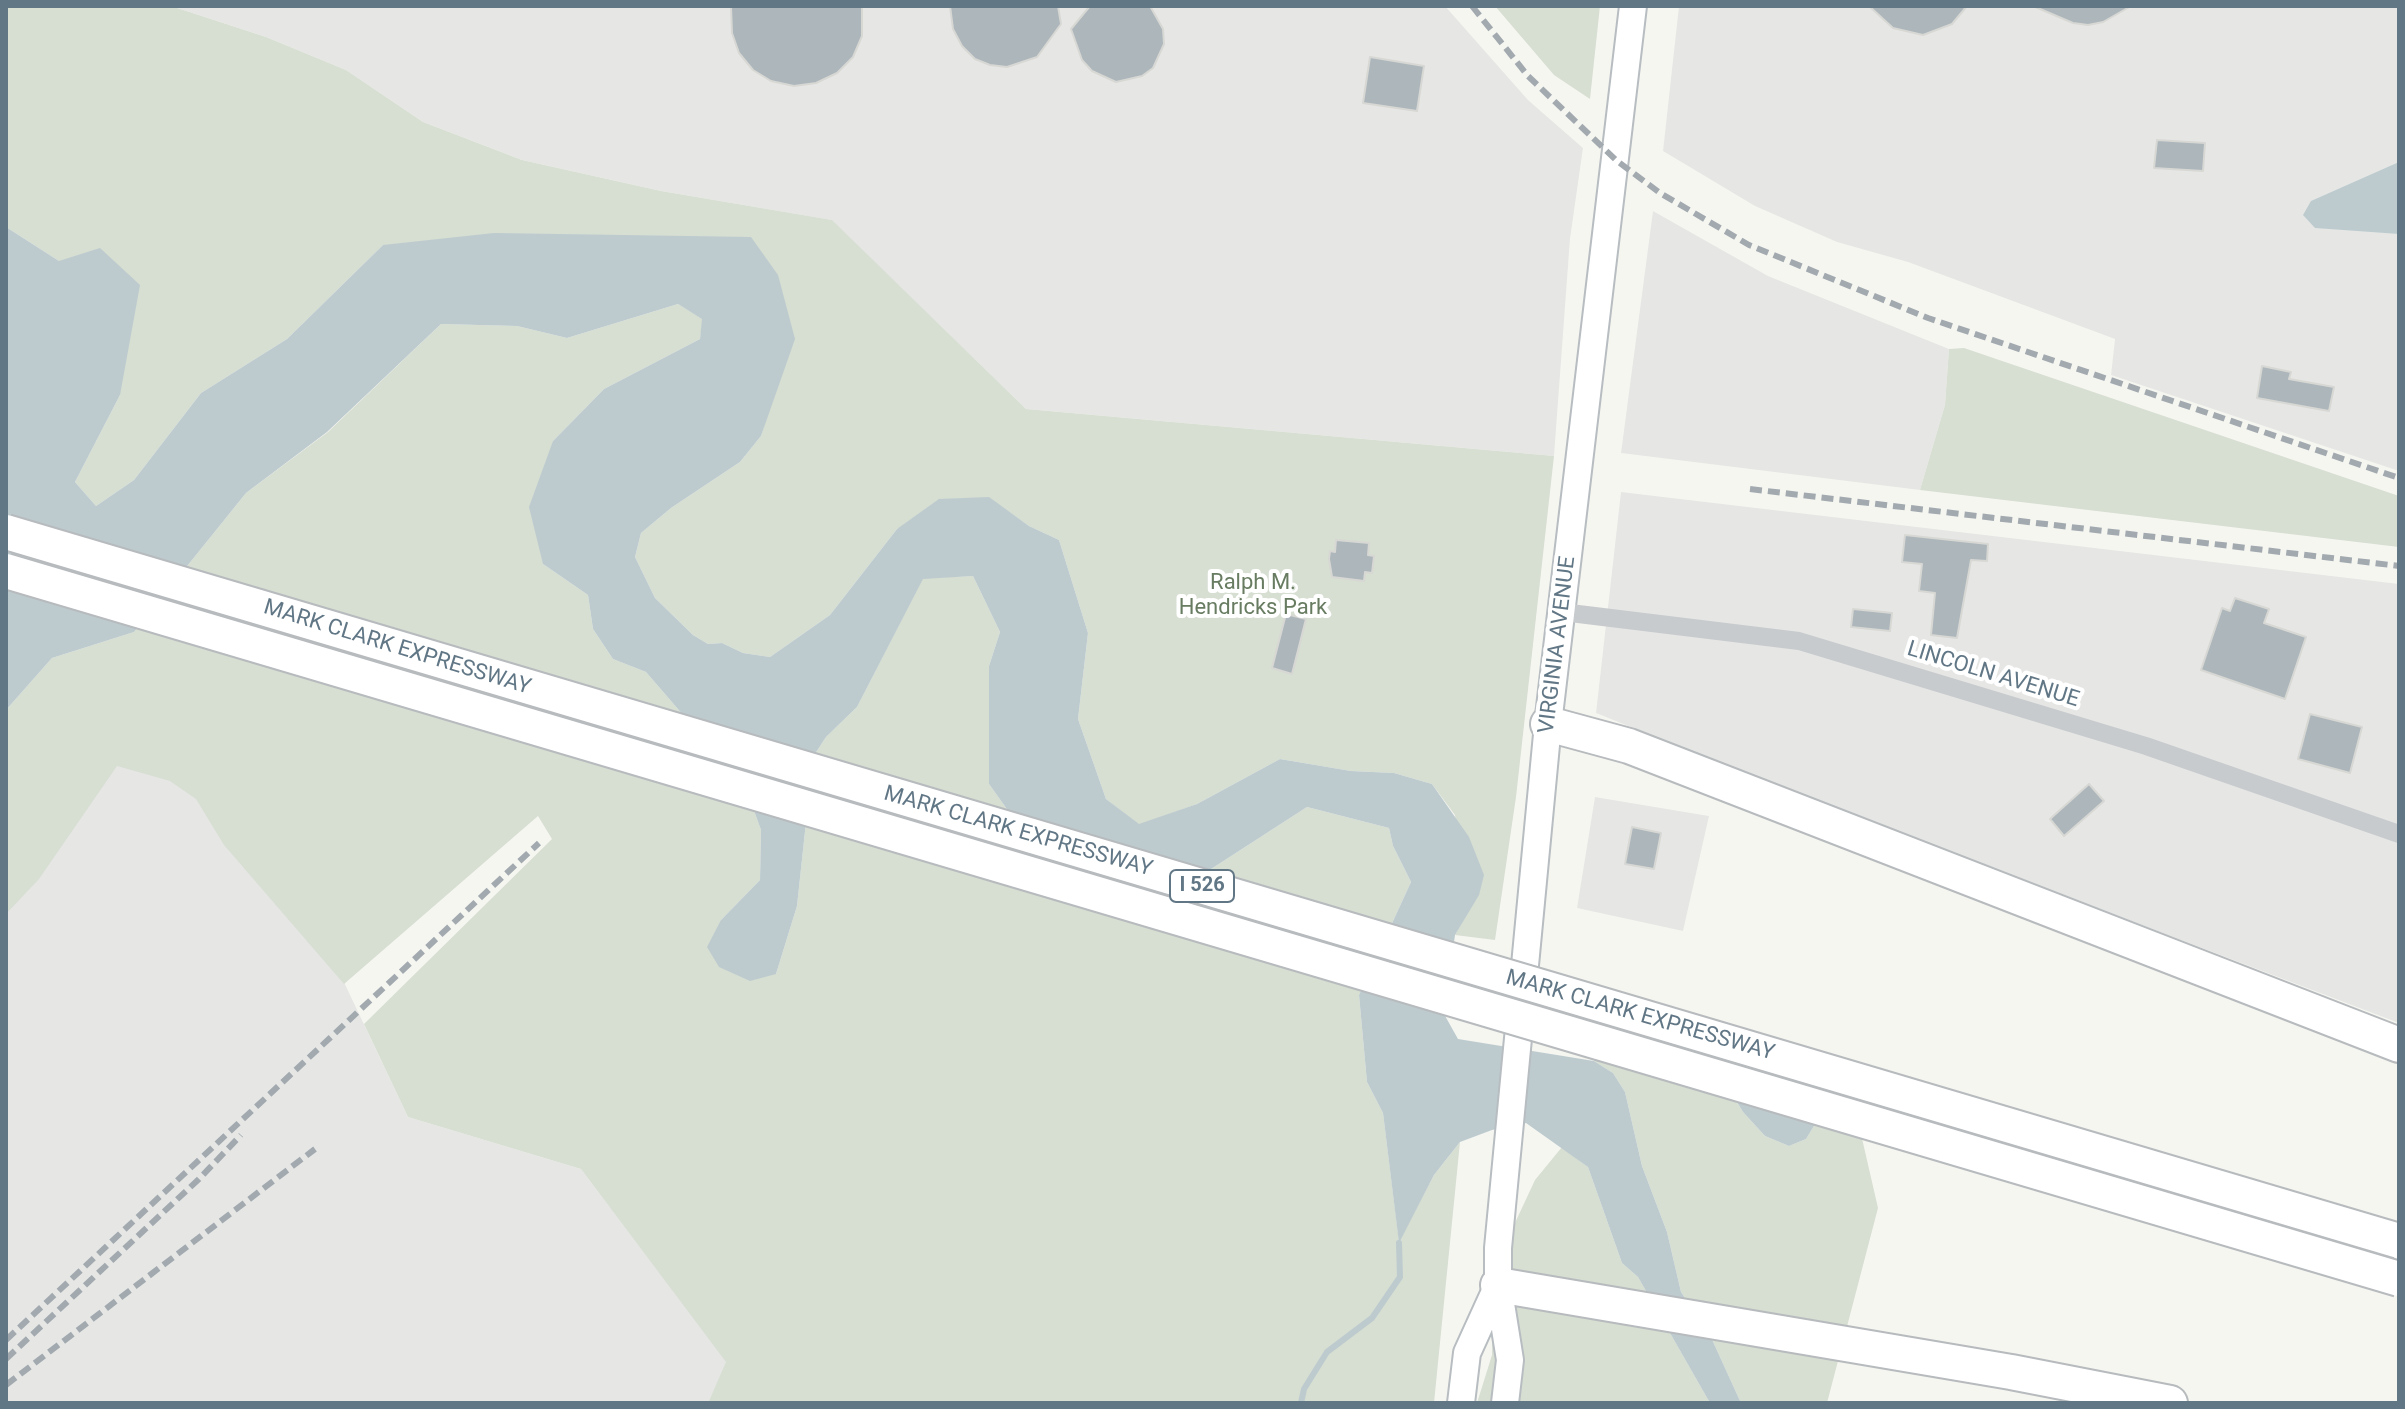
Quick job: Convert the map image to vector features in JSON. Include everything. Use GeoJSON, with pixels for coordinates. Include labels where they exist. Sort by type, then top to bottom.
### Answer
{"type":"FeatureCollection","features":[{"type":"Feature","properties":{"kind":"highway","name":"MARK CLARK EXPRESSWAY"},"geometry":{"type":"LineString","coordinates":[[6,532],[2399,1241]]}},
{"type":"Feature","properties":{"kind":"highway","name":"MARK CLARK EXPRESSWAY"},"geometry":{"type":"LineString","coordinates":[[6,571],[2399,1279]]}},
{"type":"Feature","properties":{"kind":"highway"},"geometry":{"type":"LineString","coordinates":[[1548,724],[1629,746],[2399,1045]]}},
{"type":"Feature","properties":{"kind":"highway"},"geometry":{"type":"LineString","coordinates":[[1498,1285],[2011,1372],[2170,1403]]}},
{"type":"Feature","properties":{"kind":"main road","name":"VIRGINIA AVENUE"},"geometry":{"type":"LineString","coordinates":[[1505,1403],[1510,1360],[1498,1285],[1498,1248],[1548,724],[1633,6]]}},
{"type":"Feature","properties":{"kind":"main road","name":"VIRGINIA AVENUE"},"geometry":{"type":"LineString","coordinates":[[1461,1403],[1467,1353],[1498,1285]]}},
{"type":"Feature","properties":{"kind":"street","name":"LINCOLN AVENUE"},"geometry":{"type":"LineString","coordinates":[[1562,612],[1799,641],[2146,746],[2399,834]]}},
{"type":"Feature","properties":{"kind":"shaded area"},"geometry":{"type":"Polygon","coordinates":[[[171,6],[1445,6],[1528,100],[1583,148],[1570,239],[1554,456],[1026,409],[831,220],[661,191],[522,160],[423,122],[346,70],[266,37],[171,6]]]}},
{"type":"Feature","properties":{"kind":"shaded area"},"geometry":{"type":"Polygon","coordinates":[[[1679,6],[2399,6],[2399,471],[2111,375],[2115,339],[1908,262],[1837,242],[1755,206],[1663,151],[1679,6]]]}},
{"type":"Feature","properties":{"kind":"shaded area"},"geometry":{"type":"Polygon","coordinates":[[[2399,162],[2399,234],[2315,228],[2303,215],[2311,201],[2399,162]]]}},
{"type":"Feature","properties":{"kind":"shaded area"},"geometry":{"type":"Polygon","coordinates":[[[1653,211],[1768,276],[1949,349],[1945,405],[1920,490],[1621,453],[1653,211]]]}},
{"type":"Feature","properties":{"kind":"shaded area"},"geometry":{"type":"Polygon","coordinates":[[[6,227],[59,261],[100,248],[140,285],[120,395],[75,482],[96,506],[134,480],[201,393],[287,339],[383,245],[494,233],[751,237],[778,275],[795,339],[761,436],[740,462],[671,508],[641,533],[635,557],[655,598],[693,635],[708,644],[722,643],[743,653],[770,657],[830,615],[897,529],[939,499],[989,497],[1029,526],[1059,540],[1088,633],[1078,719],[1106,799],[1139,824],[1197,804],[1280,759],[1351,771],[1394,773],[1432,784],[1469,837],[1484,875],[1479,895],[1455,935],[1444,1014],[1458,1039],[1594,1061],[1613,1073],[1625,1092],[1642,1166],[1667,1232],[1681,1292],[1710,1335],[1741,1403],[1710,1403],[1638,1277],[1622,1263],[1588,1167],[1526,1123],[1492,1130],[1460,1142],[1434,1175],[1399,1243],[1383,1113],[1367,1082],[1359,995],[1411,882],[1393,846],[1389,828],[1307,807],[1208,871],[1179,926],[1140,925],[1099,907],[1024,833],[989,784],[989,666],[1000,632],[973,576],[923,579],[857,707],[826,737],[813,757],[797,906],[776,974],[750,981],[719,967],[707,947],[721,920],[760,880],[761,830],[741,775],[715,752],[646,672],[613,659],[593,629],[588,595],[543,564],[529,507],[553,441],[604,389],[700,339],[702,319],[678,304],[567,338],[517,326],[441,324],[327,432],[246,493],[134,632],[52,658],[6,710],[6,227]]]}},
{"type":"Feature","properties":{"kind":"shaded area"},"geometry":{"type":"Polygon","coordinates":[[[1621,492],[2399,584],[2399,1023],[1795,793],[1596,713],[1621,492]]]}},
{"type":"Feature","properties":{"kind":"shaded area"},"geometry":{"type":"Polygon","coordinates":[[[6,710],[228,738],[408,1117],[581,1169],[727,1362],[708,1403],[6,1403],[6,710]]]}},
{"type":"Feature","properties":{"kind":"shaded area"},"geometry":{"type":"Polygon","coordinates":[[[1595,797],[1709,816],[1683,931],[1577,908],[1595,797]]]}},
{"type":"Feature","properties":{"kind":"shaded area"},"geometry":{"type":"Polygon","coordinates":[[[1701,1044],[1771,1072],[1807,1102],[1817,1121],[1806,1139],[1789,1146],[1765,1136],[1743,1112],[1701,1044]]]}},
{"type":"Feature","properties":{"kind":"green space","name":"Ralph M. Hendricks Park"},"geometry":{"type":"Polygon","coordinates":[[[6,6],[171,6],[266,37],[346,70],[423,122],[522,160],[661,191],[832,220],[1026,409],[1554,456],[1516,797],[1495,940],[1455,935],[1466,915],[1455,815],[1432,784],[1394,773],[1351,771],[1280,759],[1197,804],[1139,825],[1106,799],[1078,719],[1088,633],[1059,540],[1029,526],[989,498],[897,529],[830,615],[770,657],[743,653],[722,643],[708,644],[693,635],[655,598],[635,557],[641,533],[671,508],[740,462],[761,436],[772,400],[778,275],[383,245],[287,339],[201,393],[134,480],[96,506],[75,482],[120,395],[59,261],[6,227],[6,6]]]}},
{"type":"Feature","properties":{"kind":"green space"},"geometry":{"type":"Polygon","coordinates":[[[1495,6],[1600,6],[1590,99],[1554,75],[1495,6]]]}},
{"type":"Feature","properties":{"kind":"green space"},"geometry":{"type":"Polygon","coordinates":[[[678,304],[703,319],[700,339],[604,389],[553,441],[543,564],[588,595],[593,629],[613,659],[646,672],[715,752],[741,775],[761,830],[760,880],[721,920],[776,974],[797,906],[813,757],[826,737],[857,707],[923,578],[973,576],[1000,632],[989,666],[989,784],[1024,833],[1061,874],[1208,871],[1307,807],[1389,828],[1393,846],[1411,882],[1359,995],[1367,1082],[1383,1113],[1399,1241],[1434,1175],[1460,1142],[1434,1403],[708,1403],[726,1362],[581,1169],[408,1117],[364,1024],[552,839],[538,816],[344,984],[224,845],[196,799],[170,781],[117,766],[39,879],[6,914],[6,710],[52,658],[134,632],[246,493],[328,432],[441,324],[517,326],[567,338],[678,304]]]}},
{"type":"Feature","properties":{"kind":"green space"},"geometry":{"type":"Polygon","coordinates":[[[1964,348],[2399,496],[2399,547],[1920,490],[1945,405],[1949,349],[1964,348]]]}},
{"type":"Feature","properties":{"kind":"green space"},"geometry":{"type":"Polygon","coordinates":[[[1681,1018],[1742,1031],[1858,1121],[1878,1208],[1827,1403],[1741,1403],[1710,1335],[1681,1292],[1667,1232],[1642,1166],[1625,1092],[1613,1073],[1594,1061],[1640,1027],[1681,1018]],[[1711,1043],[1701,1045],[1743,1112],[1765,1136],[1789,1146],[1806,1139],[1817,1121],[1807,1102],[1748,1057],[1711,1043]]]}},
{"type":"Feature","properties":{"kind":"green space"},"geometry":{"type":"Polygon","coordinates":[[[1562,1147],[1588,1167],[1622,1263],[1638,1277],[1710,1403],[1477,1403],[1492,1355],[1493,1270],[1535,1180],[1562,1147]]]}},
{"type":"Feature","properties":{"kind":"building"},"geometry":{"type":"Polygon","coordinates":[[[731,6],[862,6],[862,36],[853,57],[837,73],[816,83],[794,86],[771,81],[753,70],[739,53],[732,33],[731,6]]]}},
{"type":"Feature","properties":{"kind":"building"},"geometry":{"type":"Polygon","coordinates":[[[950,6],[1058,6],[1061,24],[1037,57],[1007,67],[990,65],[975,59],[962,46],[953,29],[950,6]]]}},
{"type":"Feature","properties":{"kind":"building"},"geometry":{"type":"Polygon","coordinates":[[[1090,6],[1150,6],[1163,29],[1164,44],[1153,68],[1142,76],[1116,82],[1092,71],[1082,60],[1071,29],[1090,6]]]}},
{"type":"Feature","properties":{"kind":"building"},"geometry":{"type":"Polygon","coordinates":[[[1869,6],[1967,6],[1952,24],[1923,35],[1893,28],[1869,6]]]}},
{"type":"Feature","properties":{"kind":"building"},"geometry":{"type":"Polygon","coordinates":[[[2033,6],[2131,6],[2103,22],[2088,25],[2073,23],[2033,6]]]}},
{"type":"Feature","properties":{"kind":"building"},"geometry":{"type":"Polygon","coordinates":[[[1370,57],[1424,66],[1417,111],[1363,103],[1370,57]]]}},
{"type":"Feature","properties":{"kind":"building"},"geometry":{"type":"Polygon","coordinates":[[[2157,140],[2205,143],[2203,171],[2154,168],[2157,140]]]}},
{"type":"Feature","properties":{"kind":"building"},"geometry":{"type":"Polygon","coordinates":[[[2262,366],[2291,372],[2289,379],[2334,387],[2329,411],[2257,398],[2262,366]]]}},
{"type":"Feature","properties":{"kind":"building"},"geometry":{"type":"Polygon","coordinates":[[[1905,535],[1988,544],[1987,561],[1971,560],[1957,638],[1931,635],[1935,593],[1919,591],[1922,564],[1902,562],[1905,535]]]}},
{"type":"Feature","properties":{"kind":"building"},"geometry":{"type":"Polygon","coordinates":[[[1336,540],[1369,543],[1368,555],[1374,556],[1372,573],[1365,572],[1364,581],[1332,577],[1329,559],[1330,551],[1335,552],[1336,540]]]}},
{"type":"Feature","properties":{"kind":"building"},"geometry":{"type":"Polygon","coordinates":[[[2235,598],[2269,609],[2264,623],[2306,637],[2285,699],[2201,670],[2222,608],[2230,611],[2235,598]]]}},
{"type":"Feature","properties":{"kind":"building"},"geometry":{"type":"Polygon","coordinates":[[[1853,609],[1892,613],[1890,631],[1851,627],[1853,609]]]}},
{"type":"Feature","properties":{"kind":"building"},"geometry":{"type":"Polygon","coordinates":[[[1286,614],[1306,619],[1292,674],[1272,668],[1286,614]]]}},
{"type":"Feature","properties":{"kind":"building"},"geometry":{"type":"Polygon","coordinates":[[[2310,714],[2362,727],[2350,773],[2298,759],[2310,714]]]}},
{"type":"Feature","properties":{"kind":"building"},"geometry":{"type":"Polygon","coordinates":[[[2089,784],[2104,801],[2064,836],[2050,819],[2089,784]]]}},
{"type":"Feature","properties":{"kind":"building"},"geometry":{"type":"Polygon","coordinates":[[[1632,827],[1661,833],[1654,869],[1625,864],[1632,827]]]}},
{"type":"Feature","properties":{"kind":"waterway"},"geometry":{"type":"LineString","coordinates":[[1301,1403],[1304,1389],[1327,1352],[1372,1318],[1400,1277],[1399,1243]]}},
{"type":"Feature","properties":{"kind":"railway"},"geometry":{"type":"LineString","coordinates":[[1472,6],[1528,76],[1617,161],[1660,193],[1749,245],[1928,318],[2399,478]]}},
{"type":"Feature","properties":{"kind":"railway"},"geometry":{"type":"LineString","coordinates":[[1750,489],[2399,566]]}},
{"type":"Feature","properties":{"kind":"railway"},"geometry":{"type":"LineString","coordinates":[[6,1340],[539,843]]}},
{"type":"Feature","properties":{"kind":"railway"},"geometry":{"type":"LineString","coordinates":[[6,1359],[199,1179],[241,1135]]}},
{"type":"Feature","properties":{"kind":"railway"},"geometry":{"type":"LineString","coordinates":[[6,1385],[315,1149]]}}]}
